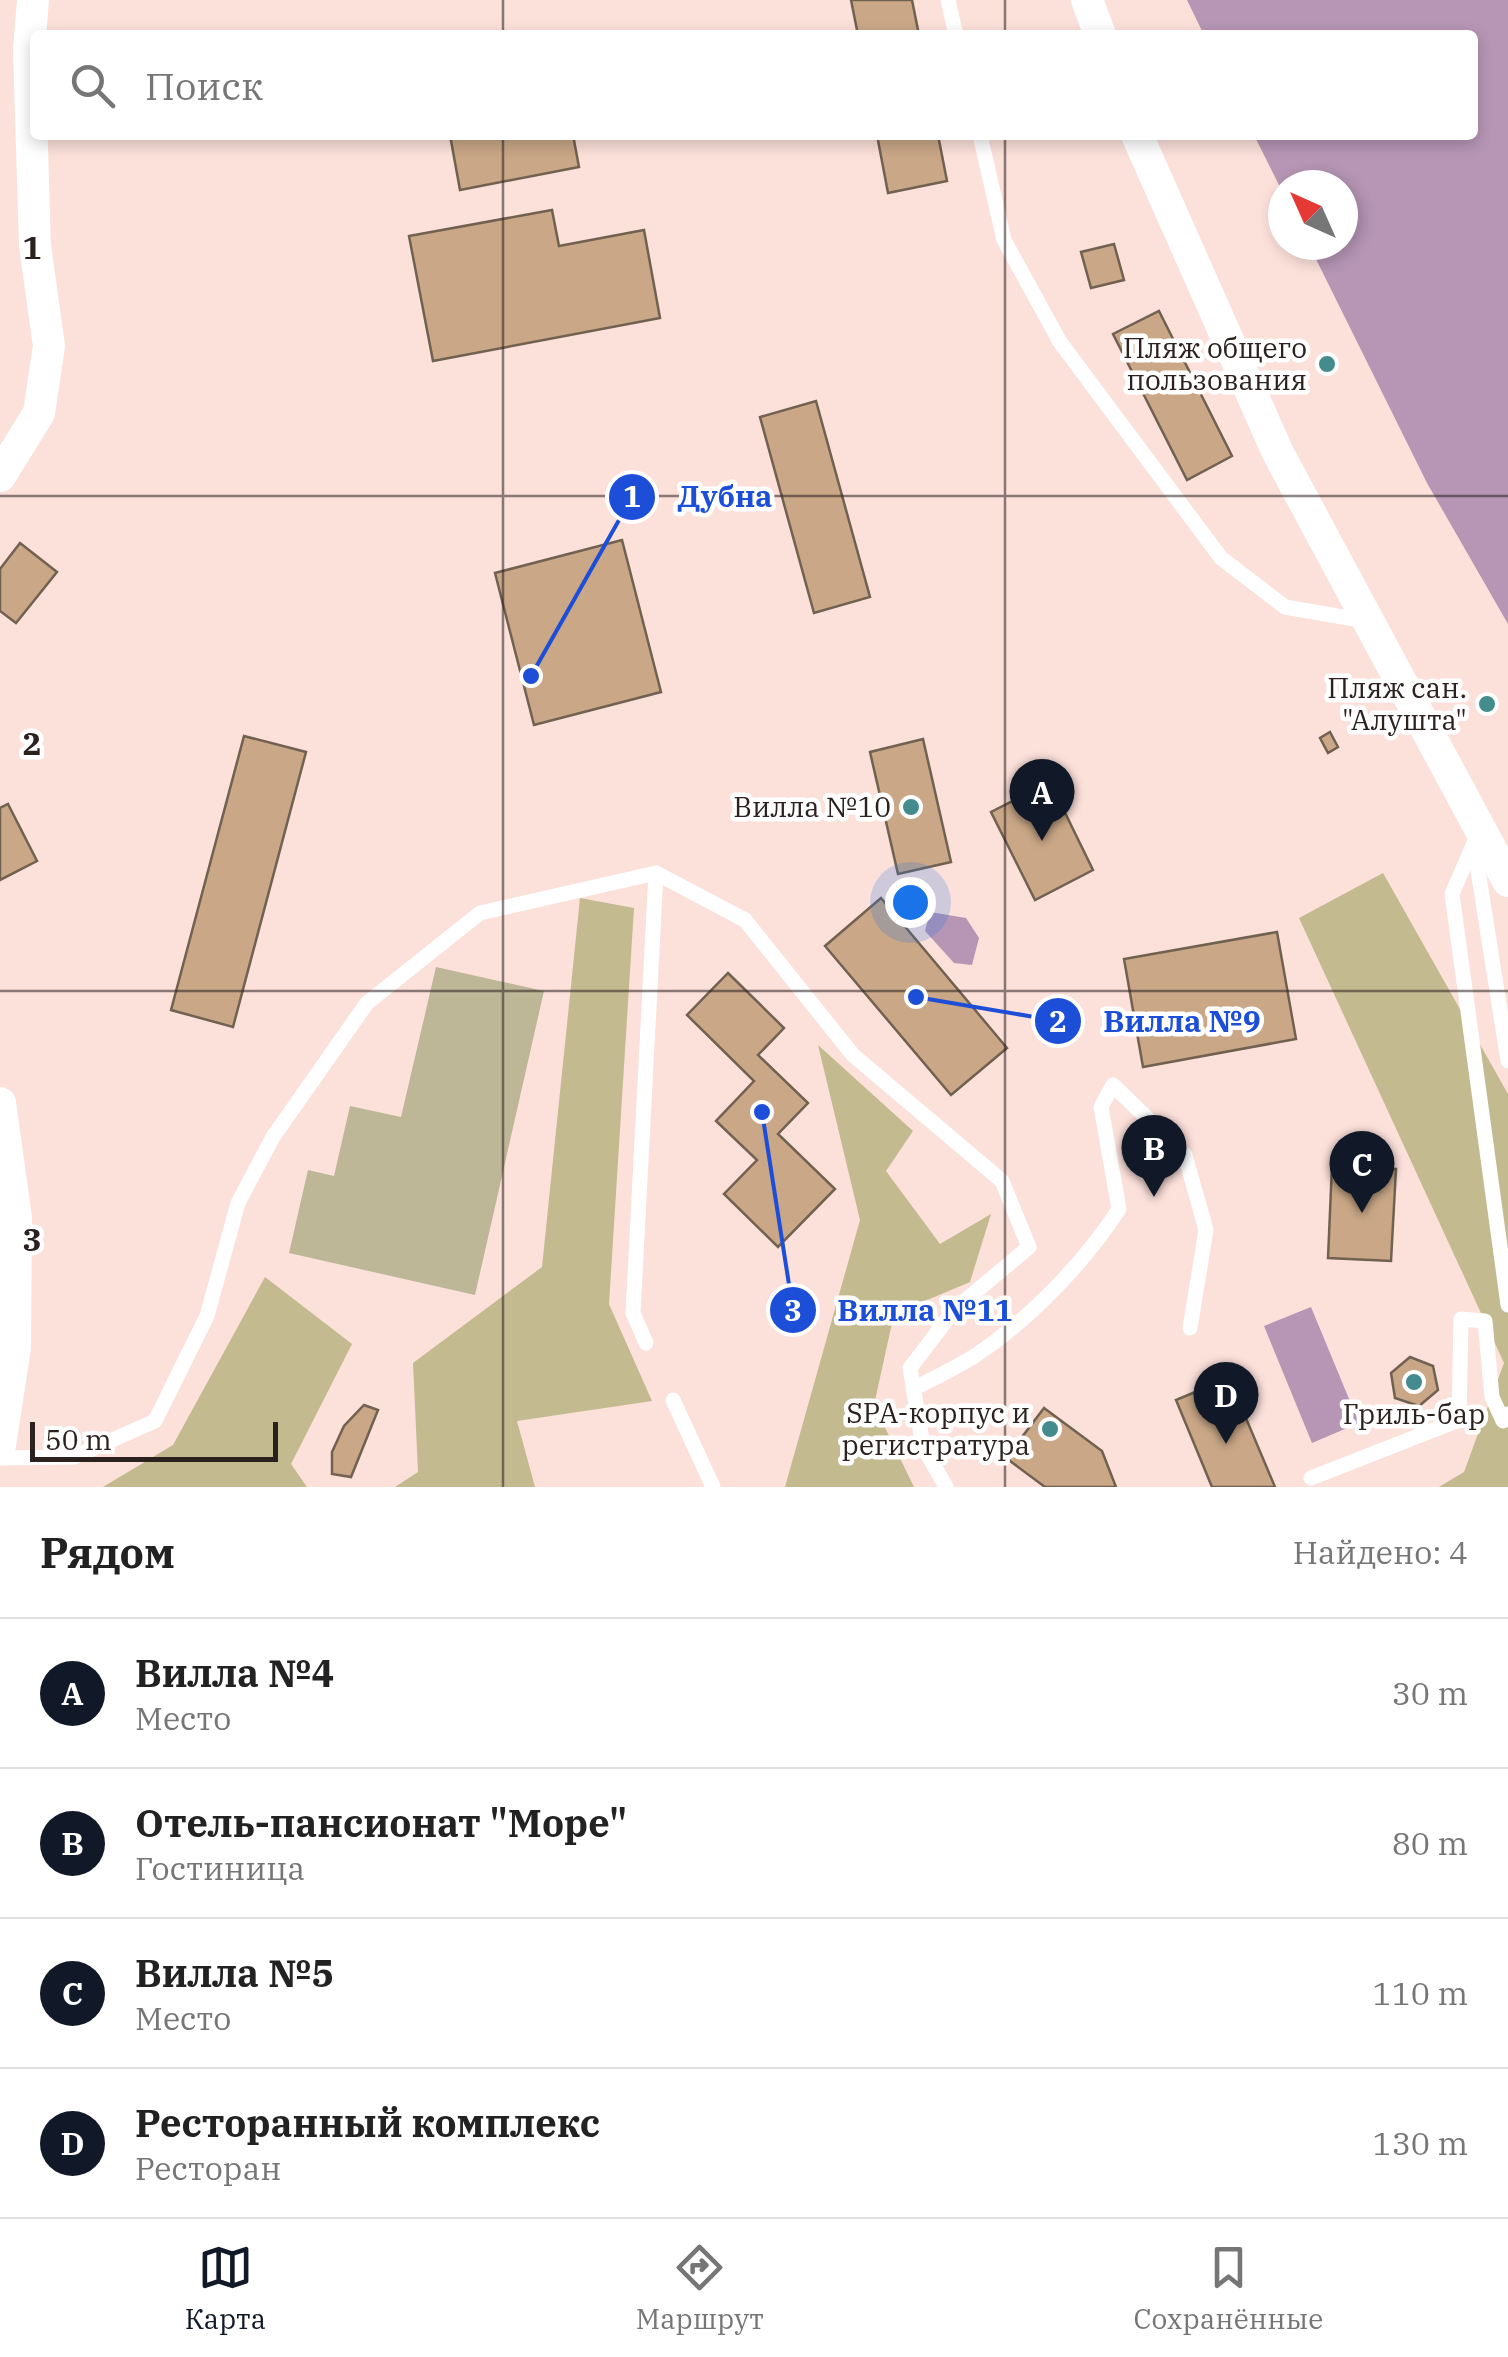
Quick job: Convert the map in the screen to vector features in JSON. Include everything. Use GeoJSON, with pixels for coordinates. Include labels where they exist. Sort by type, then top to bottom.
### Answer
{"type":"FeatureCollection","features":[{"type":"Feature","properties":{"kind":"street"},"geometry":{"type":"LineString","coordinates":[[31,30],[33,0]]}},
{"type":"Feature","properties":{"kind":"street"},"geometry":{"type":"LineString","coordinates":[[1087,0],[1098,30]]}},
{"type":"Feature","properties":{"kind":"street"},"geometry":{"type":"LineString","coordinates":[[30,38],[30,83]]}},
{"type":"Feature","properties":{"kind":"street"},"geometry":{"type":"LineString","coordinates":[[0,476],[39,413],[49,346],[35,246],[32,140]]}},
{"type":"Feature","properties":{"kind":"street"},"geometry":{"type":"LineString","coordinates":[[1139,140],[1278,454],[1471,827],[1508,881]]}},
{"type":"Feature","properties":{"kind":"street"},"geometry":{"type":"LineString","coordinates":[[0,1103],[16,1218],[15,1348],[0,1446]]}},
{"type":"Feature","properties":{"kind":"lane"},"geometry":{"type":"LineString","coordinates":[[948,0],[955,30]]}},
{"type":"Feature","properties":{"kind":"lane"},"geometry":{"type":"LineString","coordinates":[[981,140],[1004,240],[1060,342],[1222,558],[1284,607],[1368,622]]}},
{"type":"Feature","properties":{"kind":"lane"},"geometry":{"type":"LineString","coordinates":[[1471,827],[1508,1061]]}},
{"type":"Feature","properties":{"kind":"lane"},"geometry":{"type":"LineString","coordinates":[[1471,827],[1452,894],[1508,1305]]}},
{"type":"Feature","properties":{"kind":"lane"},"geometry":{"type":"LineString","coordinates":[[646,1343],[633,1313],[656,873]]}},
{"type":"Feature","properties":{"kind":"lane"},"geometry":{"type":"LineString","coordinates":[[0,1458],[74,1457],[155,1421],[207,1316],[238,1203],[273,1137],[366,1003],[480,912],[656,873],[744,920],[853,1055],[1002,1181],[1030,1247],[955,1309],[910,1368],[923,1446],[946,1487]]}},
{"type":"Feature","properties":{"kind":"lane"},"geometry":{"type":"LineString","coordinates":[[913,1389],[977,1355],[1041,1301],[1094,1248],[1120,1209],[1101,1107],[1113,1085],[1186,1155],[1206,1230],[1190,1328]]}},
{"type":"Feature","properties":{"kind":"lane"},"geometry":{"type":"LineString","coordinates":[[1310,1478],[1459,1420],[1461,1319],[1486,1321],[1492,1397],[1503,1421],[1508,1414]]}},
{"type":"Feature","properties":{"kind":"lane"},"geometry":{"type":"LineString","coordinates":[[673,1400],[714,1487]]}},
{"type":"Feature","properties":{"kind":"shaded area"},"geometry":{"type":"Polygon","coordinates":[[[1187,0],[1508,0],[1508,624],[1427,483],[1316,260],[1358,260],[1358,170],[1272,170],[1256,140],[1478,140],[1478,30],[1202,30],[1187,0]]]}},
{"type":"Feature","properties":{"kind":"shaded area"},"geometry":{"type":"Polygon","coordinates":[[[1383,873],[1508,1094],[1508,1487],[1439,1487],[1464,1472],[1504,1363],[1299,918],[1383,873]]]}},
{"type":"Feature","properties":{"kind":"shaded area"},"geometry":{"type":"Polygon","coordinates":[[[580,898],[634,908],[609,1304],[652,1401],[517,1421],[535,1487],[395,1487],[418,1472],[413,1363],[542,1267],[580,898]]]}},
{"type":"Feature","properties":{"kind":"shaded area"},"geometry":{"type":"Polygon","coordinates":[[[930,912],[966,918],[979,938],[972,965],[954,963],[925,931],[930,912]]]}},
{"type":"Feature","properties":{"kind":"shaded area"},"geometry":{"type":"Polygon","coordinates":[[[436,967],[544,991],[475,1295],[289,1253],[308,1170],[334,1176],[350,1106],[401,1117],[436,967]]]}},
{"type":"Feature","properties":{"kind":"shaded area"},"geometry":{"type":"Polygon","coordinates":[[[818,1045],[913,1131],[886,1171],[940,1244],[991,1214],[970,1282],[894,1314],[874,1405],[914,1487],[785,1487],[860,1220],[818,1045]]]}},
{"type":"Feature","properties":{"kind":"shaded area"},"geometry":{"type":"Polygon","coordinates":[[[265,1277],[352,1344],[291,1464],[307,1487],[103,1487],[173,1445],[265,1277]]]}},
{"type":"Feature","properties":{"kind":"shaded area"},"geometry":{"type":"Polygon","coordinates":[[[1311,1307],[1359,1423],[1312,1443],[1264,1326],[1311,1307]]]}},
{"type":"Feature","properties":{"kind":"building"},"geometry":{"type":"Polygon","coordinates":[[[851,0],[912,0],[918,30],[857,30],[851,0]]]}},
{"type":"Feature","properties":{"kind":"building"},"geometry":{"type":"Polygon","coordinates":[[[451,140],[574,140],[579,167],[460,190],[451,140]]]}},
{"type":"Feature","properties":{"kind":"building"},"geometry":{"type":"Polygon","coordinates":[[[878,140],[939,140],[947,181],[888,193],[878,140]]]}},
{"type":"Feature","properties":{"kind":"building"},"geometry":{"type":"Polygon","coordinates":[[[552,210],[559,246],[644,230],[660,318],[433,361],[409,236],[552,210]]]}},
{"type":"Feature","properties":{"kind":"building"},"geometry":{"type":"Polygon","coordinates":[[[1114,244],[1124,280],[1091,288],[1081,252],[1114,244]]]}},
{"type":"Feature","properties":{"kind":"building"},"geometry":{"type":"Polygon","coordinates":[[[1159,311],[1232,456],[1187,480],[1113,334],[1159,311]]]}},
{"type":"Feature","properties":{"kind":"building"},"geometry":{"type":"Polygon","coordinates":[[[816,401],[870,597],[814,613],[760,417],[816,401]]]}},
{"type":"Feature","properties":{"kind":"building"},"geometry":{"type":"Polygon","coordinates":[[[622,540],[661,692],[534,725],[495,573],[622,540]]]}},
{"type":"Feature","properties":{"kind":"building"},"geometry":{"type":"Polygon","coordinates":[[[20,543],[57,572],[16,623],[0,611],[0,569],[20,543]]]}},
{"type":"Feature","properties":{"kind":"building"},"geometry":{"type":"Polygon","coordinates":[[[1330,732],[1338,747],[1328,753],[1320,738],[1330,732]]]}},
{"type":"Feature","properties":{"kind":"building"},"geometry":{"type":"Polygon","coordinates":[[[244,736],[306,752],[233,1027],[171,1010],[244,736]]]}},
{"type":"Feature","properties":{"kind":"building","name":"Вилла №10"},"geometry":{"type":"Polygon","coordinates":[[[923,739],[951,862],[898,874],[870,752],[923,739]]]}},
{"type":"Feature","properties":{"kind":"building"},"geometry":{"type":"Polygon","coordinates":[[[1050,782],[1093,870],[1035,900],[991,812],[1050,782]]]}},
{"type":"Feature","properties":{"kind":"building"},"geometry":{"type":"Polygon","coordinates":[[[8,804],[37,861],[0,880],[0,808],[8,804]]]}},
{"type":"Feature","properties":{"kind":"building"},"geometry":{"type":"Polygon","coordinates":[[[881,898],[1007,1048],[951,1095],[825,946],[881,898]]]}},
{"type":"Feature","properties":{"kind":"building"},"geometry":{"type":"Polygon","coordinates":[[[1277,932],[1296,1039],[1143,1067],[1124,959],[1277,932]]]}},
{"type":"Feature","properties":{"kind":"building"},"geometry":{"type":"Polygon","coordinates":[[[728,973],[784,1028],[758,1055],[808,1103],[778,1134],[835,1189],[778,1247],[724,1194],[757,1160],[716,1121],[754,1081],[687,1015],[728,973]]]}},
{"type":"Feature","properties":{"kind":"building"},"geometry":{"type":"Polygon","coordinates":[[[1332,1166],[1396,1169],[1391,1261],[1328,1258],[1332,1166]]]}},
{"type":"Feature","properties":{"kind":"building","name":"Гриль-бар"},"geometry":{"type":"Polygon","coordinates":[[[1410,1357],[1433,1366],[1438,1390],[1419,1406],[1395,1398],[1391,1373],[1410,1357]]]}},
{"type":"Feature","properties":{"kind":"building"},"geometry":{"type":"Polygon","coordinates":[[[1229,1378],[1275,1487],[1212,1487],[1176,1400],[1229,1378]]]}},
{"type":"Feature","properties":{"kind":"building"},"geometry":{"type":"Polygon","coordinates":[[[364,1405],[378,1410],[351,1477],[332,1474],[332,1452],[344,1426],[364,1405]]]}},
{"type":"Feature","properties":{"kind":"building","name":"SPA-корпус и регистратура"},"geometry":{"type":"Polygon","coordinates":[[[1044,1408],[1102,1451],[1116,1487],[1045,1487],[1006,1458],[1044,1408]]]}},
{"type":"Feature","properties":{"kind":"place","name":"Пляж общего пользования"},"geometry":{"type":"Point","coordinates":[1327,364]}},
{"type":"Feature","properties":{"kind":"place","name":"Дубна"},"geometry":{"type":"Point","coordinates":[531,676]}},
{"type":"Feature","properties":{"kind":"place","name":"Пляж сан. \"Алушта\""},"geometry":{"type":"Point","coordinates":[1487,704]}},
{"type":"Feature","properties":{"kind":"place","name":"Вилла №10"},"geometry":{"type":"Point","coordinates":[911,807]}},
{"type":"Feature","properties":{"kind":"place","name":"Вилла №4"},"geometry":{"type":"Point","coordinates":[1042,841]}},
{"type":"Feature","properties":{"kind":"place","name":"Вилла №9"},"geometry":{"type":"Point","coordinates":[916,997]}},
{"type":"Feature","properties":{"kind":"place","name":"Вилла №11"},"geometry":{"type":"Point","coordinates":[762,1112]}},
{"type":"Feature","properties":{"kind":"place","name":"Отель-пансионат \"Море\""},"geometry":{"type":"Point","coordinates":[1154,1197]}},
{"type":"Feature","properties":{"kind":"place","name":"Вилла №5"},"geometry":{"type":"Point","coordinates":[1362,1213]}},
{"type":"Feature","properties":{"kind":"place","name":"Гриль-бар"},"geometry":{"type":"Point","coordinates":[1414,1382]}},
{"type":"Feature","properties":{"kind":"place","name":"SPA-корпус и регистратура"},"geometry":{"type":"Point","coordinates":[1050,1429]}},
{"type":"Feature","properties":{"kind":"place","name":"Ресторанный комплекс"},"geometry":{"type":"Point","coordinates":[1226,1444]}}]}
